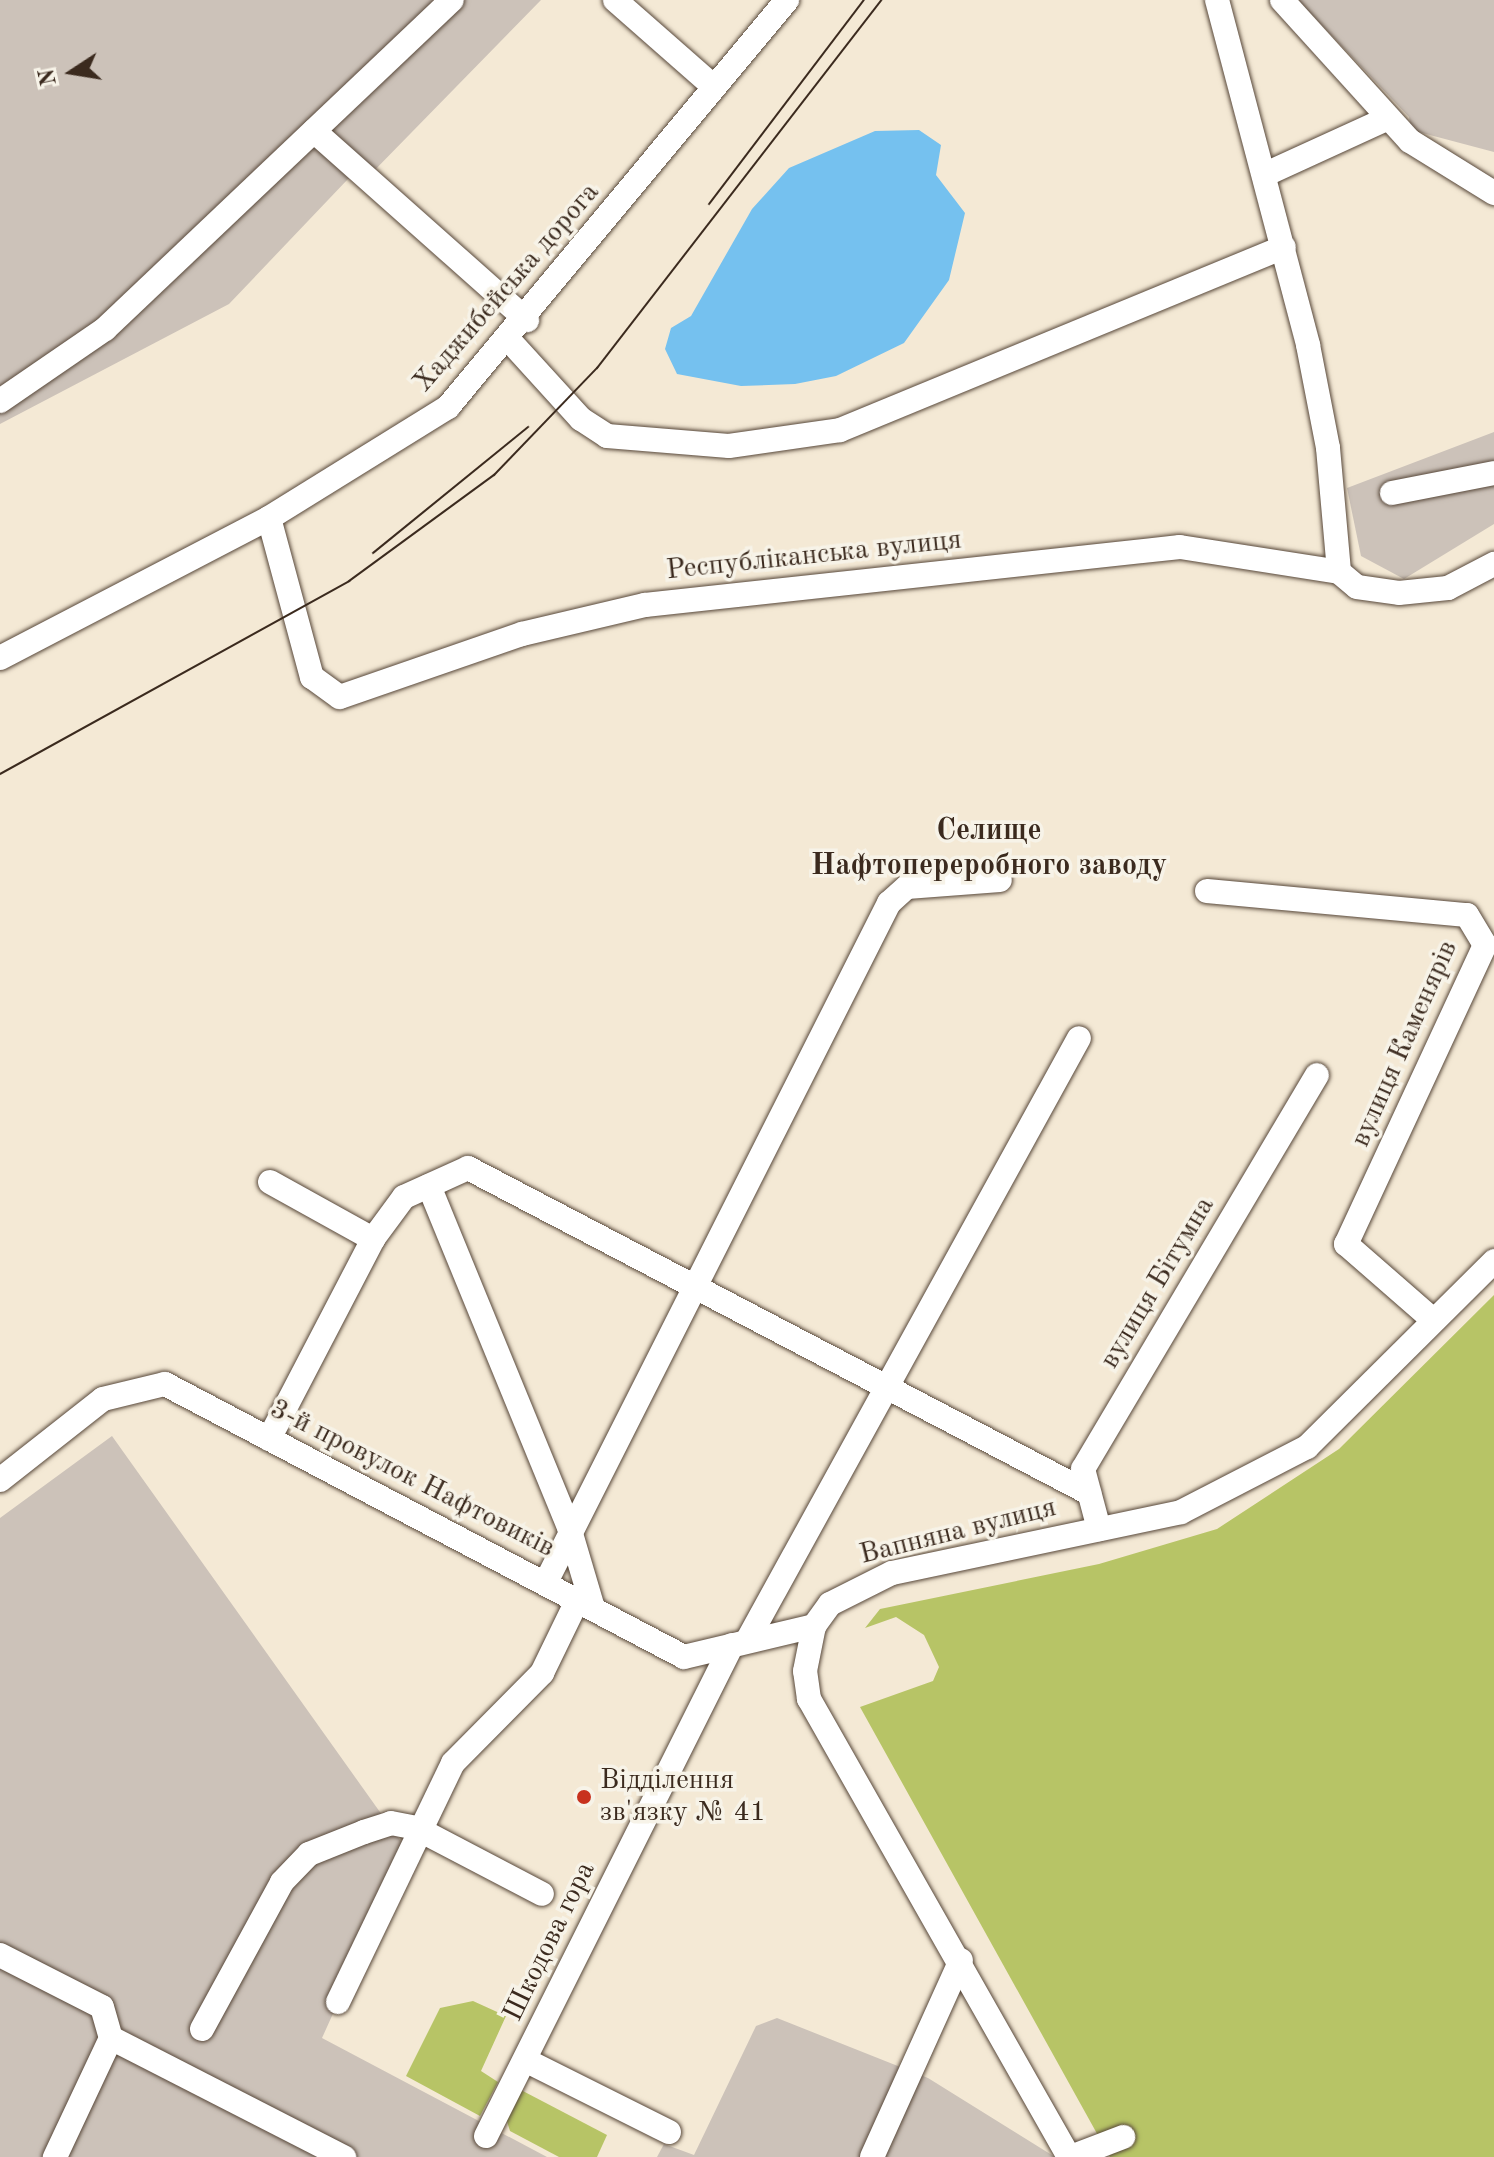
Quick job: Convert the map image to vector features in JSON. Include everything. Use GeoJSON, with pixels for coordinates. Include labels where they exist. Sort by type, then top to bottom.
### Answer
{"type":"FeatureCollection","features":[{"type":"Feature","properties":{"kind":"street"},"geometry":{"type":"LineString","coordinates":[[0,401],[105,329],[452,0]]}},
{"type":"Feature","properties":{"kind":"street"},"geometry":{"type":"LineString","coordinates":[[615,0],[714,87]]}},
{"type":"Feature","properties":{"kind":"street","name":"Хаджибейська дорога"},"geometry":{"type":"LineString","coordinates":[[0,658],[269,518],[421,429],[527,320],[787,0]]}},
{"type":"Feature","properties":{"kind":"street"},"geometry":{"type":"LineString","coordinates":[[1217,0],[1266,174],[1328,448],[1339,572]]}},
{"type":"Feature","properties":{"kind":"street"},"geometry":{"type":"LineString","coordinates":[[1282,0],[1386,119],[1449,171],[1494,193]]}},
{"type":"Feature","properties":{"kind":"street"},"geometry":{"type":"LineString","coordinates":[[1266,174],[1386,119]]}},
{"type":"Feature","properties":{"kind":"street"},"geometry":{"type":"LineString","coordinates":[[314,131],[527,320]]}},
{"type":"Feature","properties":{"kind":"street"},"geometry":{"type":"LineString","coordinates":[[509,340],[581,419],[607,436],[729,446],[840,430],[1284,247]]}},
{"type":"Feature","properties":{"kind":"street"},"geometry":{"type":"LineString","coordinates":[[1392,493],[1494,473]]}},
{"type":"Feature","properties":{"kind":"street","name":"Республіканська вулиця"},"geometry":{"type":"LineString","coordinates":[[269,518],[312,677],[340,697],[522,634],[645,605],[1180,547],[1339,572],[1357,587],[1399,593],[1448,588],[1494,564]]}},
{"type":"Feature","properties":{"kind":"street"},"geometry":{"type":"LineString","coordinates":[[546,1582],[569,1527],[889,903],[907,887],[1000,880]]}},
{"type":"Feature","properties":{"kind":"street","name":"вулиця Каменярів"},"geometry":{"type":"LineString","coordinates":[[1207,891],[1467,915],[1485,945],[1346,1244],[1433,1320]]}},
{"type":"Feature","properties":{"kind":"street","name":"Шкодова гора"},"geometry":{"type":"LineString","coordinates":[[486,2136],[740,1643],[1079,1038]]}},
{"type":"Feature","properties":{"kind":"street","name":"вулиця Бітумна"},"geometry":{"type":"LineString","coordinates":[[1099,1529],[1083,1469],[1317,1075]]}},
{"type":"Feature","properties":{"kind":"street"},"geometry":{"type":"LineString","coordinates":[[269,1439],[373,1239],[404,1197],[468,1168],[1089,1493]]}},
{"type":"Feature","properties":{"kind":"street"},"geometry":{"type":"LineString","coordinates":[[270,1182],[373,1239]]}},
{"type":"Feature","properties":{"kind":"street"},"geometry":{"type":"LineString","coordinates":[[338,2002],[416,1828],[453,1763],[542,1673],[586,1604],[569,1527],[429,1186]]}},
{"type":"Feature","properties":{"kind":"street","name":"Вапняна вулиця"},"geometry":{"type":"LineString","coordinates":[[814,1626],[830,1604],[892,1573],[1181,1512],[1307,1447],[1494,1261]]}},
{"type":"Feature","properties":{"kind":"street","name":"3-й провулок Нафтовиків"},"geometry":{"type":"LineString","coordinates":[[0,1480],[103,1399],[165,1384],[684,1657],[814,1626]]}},
{"type":"Feature","properties":{"kind":"street"},"geometry":{"type":"LineString","coordinates":[[814,1626],[805,1671],[809,1699],[961,1960],[1070,2157],[1123,2137]]}},
{"type":"Feature","properties":{"kind":"street"},"geometry":{"type":"LineString","coordinates":[[202,2029],[282,1882],[309,1854],[391,1823],[416,1828],[542,1894]]}},
{"type":"Feature","properties":{"kind":"street"},"geometry":{"type":"LineString","coordinates":[[0,1955],[102,2007],[111,2038],[55,2157]]}},
{"type":"Feature","properties":{"kind":"street"},"geometry":{"type":"LineString","coordinates":[[872,2157],[961,1960]]}},
{"type":"Feature","properties":{"kind":"street"},"geometry":{"type":"LineString","coordinates":[[111,2038],[344,2157]]}},
{"type":"Feature","properties":{"kind":"street"},"geometry":{"type":"LineString","coordinates":[[525,2060],[669,2132]]}},
{"type":"Feature","properties":{"kind":"shaded area"},"geometry":{"type":"Polygon","coordinates":[[[0,0],[541,0],[367,178],[348,179],[229,304],[0,424],[0,0]]]}},
{"type":"Feature","properties":{"kind":"shaded area"},"geometry":{"type":"Polygon","coordinates":[[[1298,0],[1494,0],[1494,152],[1411,130],[1409,117],[1298,0]]]}},
{"type":"Feature","properties":{"kind":"shaded area"},"geometry":{"type":"Polygon","coordinates":[[[1494,432],[1494,524],[1404,579],[1361,556],[1347,488],[1494,432]]]}},
{"type":"Feature","properties":{"kind":"shaded area"},"geometry":{"type":"Polygon","coordinates":[[[112,1436],[407,1850],[322,2038],[547,2157],[0,2157],[0,1518],[112,1436]]]}},
{"type":"Feature","properties":{"kind":"shaded area"},"geometry":{"type":"Polygon","coordinates":[[[777,2018],[928,2078],[1055,2157],[657,2157],[664,2144],[694,2155],[756,2026],[777,2018]]]}},
{"type":"Feature","properties":{"kind":"green space"},"geometry":{"type":"Polygon","coordinates":[[[1494,1295],[1494,2157],[1110,2157],[860,1707],[933,1681],[939,1667],[924,1635],[896,1617],[865,1628],[880,1609],[1099,1564],[1217,1529],[1339,1449],[1494,1295]]]}},
{"type":"Feature","properties":{"kind":"green space"},"geometry":{"type":"Polygon","coordinates":[[[473,2001],[506,2016],[481,2071],[498,2082],[480,2116],[406,2076],[440,2008],[473,2001]]]}},
{"type":"Feature","properties":{"kind":"green space"},"geometry":{"type":"Polygon","coordinates":[[[521,2090],[607,2135],[597,2157],[559,2157],[510,2131],[506,2118],[521,2090]]]}},
{"type":"Feature","properties":{"kind":"water"},"geometry":{"type":"Polygon","coordinates":[[[919,130],[941,145],[936,175],[965,213],[949,280],[904,343],[836,376],[795,384],[741,386],[677,374],[665,349],[671,328],[691,316],[752,209],[789,168],[875,131],[919,130]]]}},
{"type":"Feature","properties":{"kind":"tram line"},"geometry":{"type":"LineString","coordinates":[[709,204],[864,0]]}},
{"type":"Feature","properties":{"kind":"tram line"},"geometry":{"type":"LineString","coordinates":[[0,774],[349,581],[494,475],[597,368],[881,0]]}},
{"type":"Feature","properties":{"kind":"tram line"},"geometry":{"type":"LineString","coordinates":[[373,553],[528,427]]}},
{"type":"Feature","properties":{"kind":"place","name":"Відділення зв'язку № 41"},"geometry":{"type":"Point","coordinates":[584,1797]}},
{"type":"Feature","properties":{"kind":"district","name":"Селище Нафтопереробного заводу"},"geometry":{"type":"Point","coordinates":[989,848]}}]}
